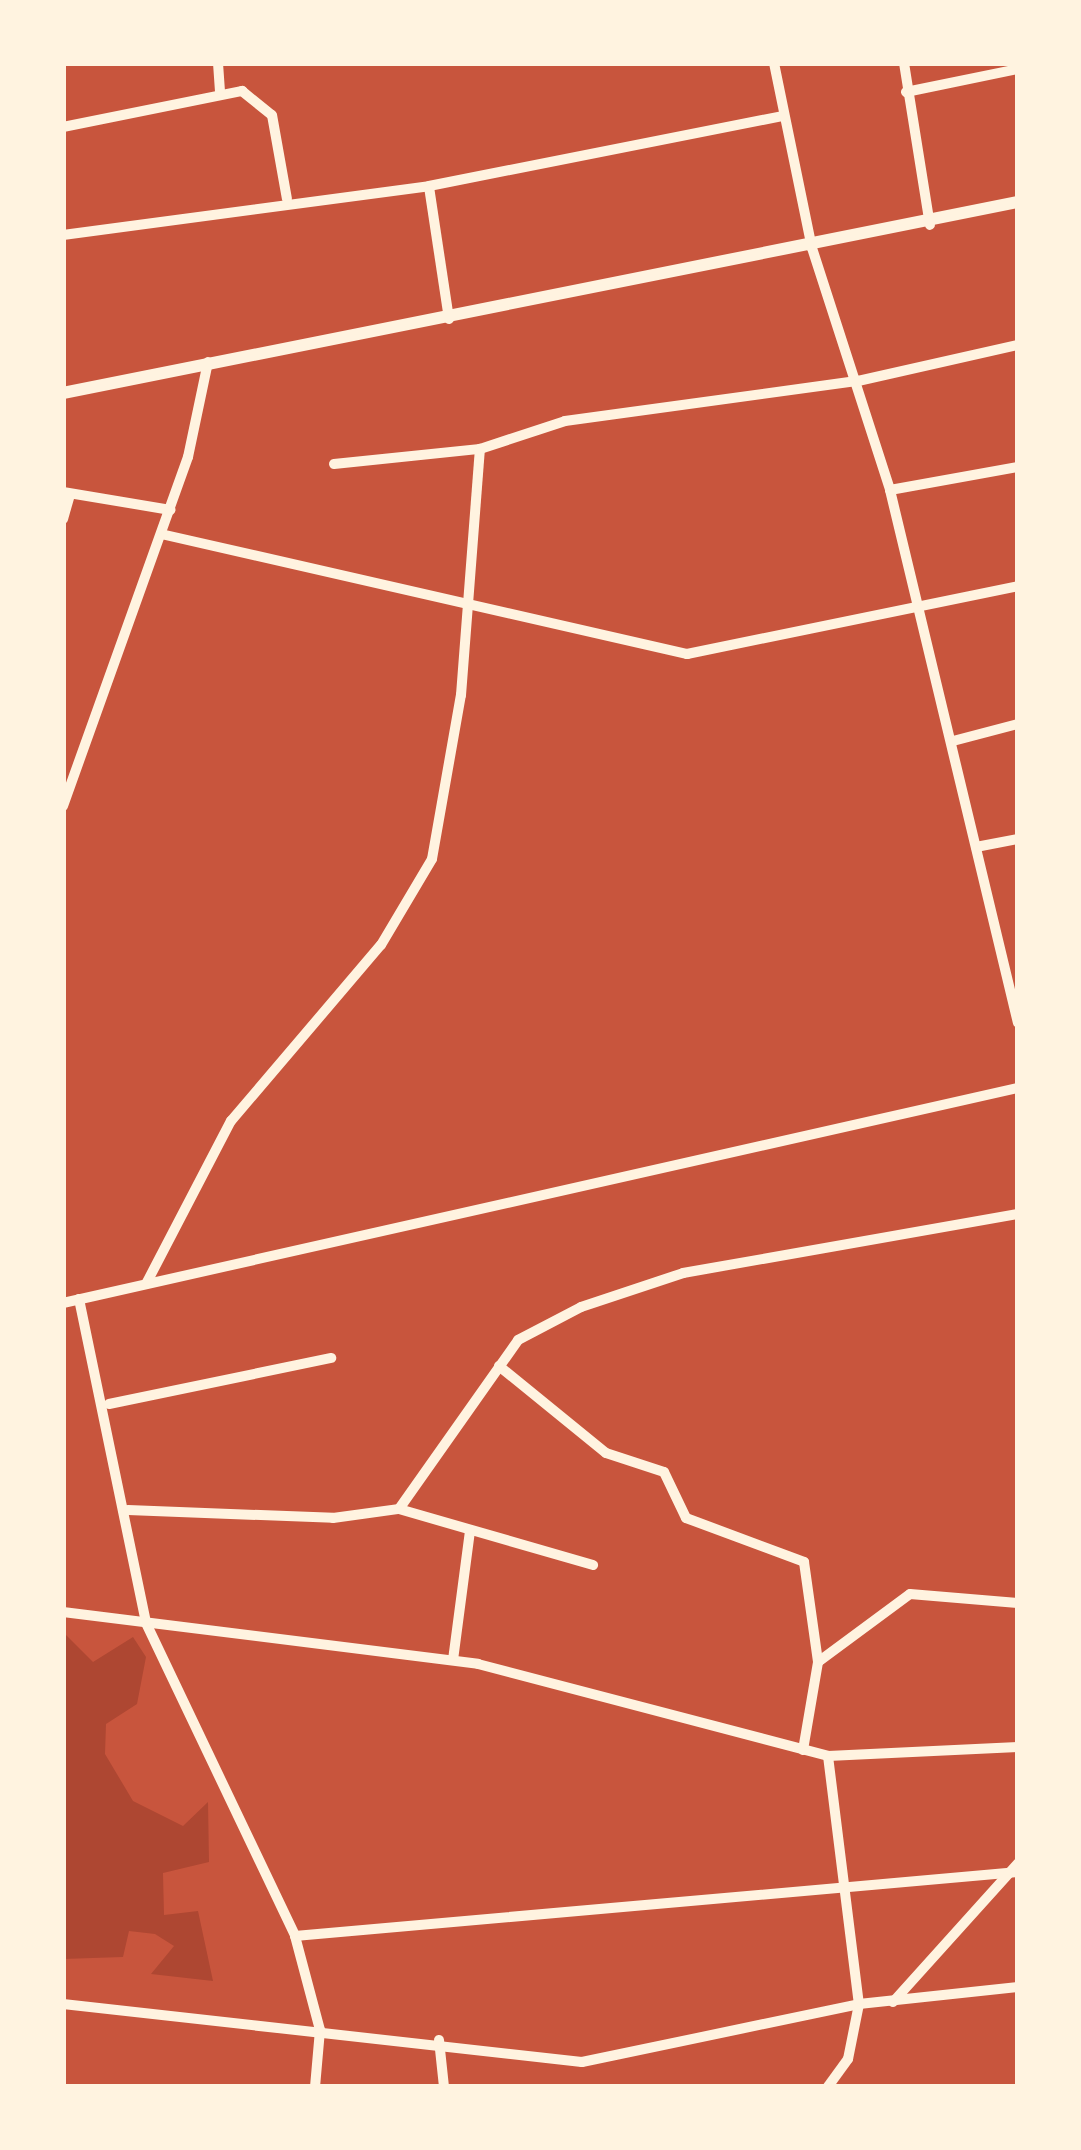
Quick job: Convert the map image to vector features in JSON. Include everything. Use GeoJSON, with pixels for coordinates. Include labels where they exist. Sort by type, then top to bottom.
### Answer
{"type":"FeatureCollection","features":[{"type":"Feature","properties":{"kind":"street"},"geometry":{"type":"LineString","coordinates":[[218,63],[220,91]]}},
{"type":"Feature","properties":{"kind":"street"},"geometry":{"type":"LineString","coordinates":[[774,63],[812,248],[890,490],[1018,1023]]}},
{"type":"Feature","properties":{"kind":"street"},"geometry":{"type":"LineString","coordinates":[[904,63],[930,225]]}},
{"type":"Feature","properties":{"kind":"street"},"geometry":{"type":"LineString","coordinates":[[906,92],[1018,69]]}},
{"type":"Feature","properties":{"kind":"street"},"geometry":{"type":"LineString","coordinates":[[63,127],[220,91],[265,102],[287,199]]}},
{"type":"Feature","properties":{"kind":"street"},"geometry":{"type":"LineString","coordinates":[[63,235],[287,199],[429,186],[782,116]]}},
{"type":"Feature","properties":{"kind":"street"},"geometry":{"type":"LineString","coordinates":[[429,186],[449,320]]}},
{"type":"Feature","properties":{"kind":"street"},"geometry":{"type":"LineString","coordinates":[[63,393],[930,225],[1018,202]]}},
{"type":"Feature","properties":{"kind":"street"},"geometry":{"type":"LineString","coordinates":[[334,464],[480,449],[565,422],[858,381],[1018,345]]}},
{"type":"Feature","properties":{"kind":"street"},"geometry":{"type":"LineString","coordinates":[[63,806],[170,510],[208,362]]}},
{"type":"Feature","properties":{"kind":"street"},"geometry":{"type":"LineString","coordinates":[[146,1284],[230,1121],[381,945],[433,859],[466,611],[480,449]]}},
{"type":"Feature","properties":{"kind":"street"},"geometry":{"type":"LineString","coordinates":[[890,490],[1018,467]]}},
{"type":"Feature","properties":{"kind":"street"},"geometry":{"type":"LineString","coordinates":[[63,519],[67,493],[170,510]]}},
{"type":"Feature","properties":{"kind":"street"},"geometry":{"type":"LineString","coordinates":[[161,534],[466,611],[708,654],[1018,586]]}},
{"type":"Feature","properties":{"kind":"street"},"geometry":{"type":"LineString","coordinates":[[952,741],[1018,724]]}},
{"type":"Feature","properties":{"kind":"street"},"geometry":{"type":"LineString","coordinates":[[976,848],[1018,839]]}},
{"type":"Feature","properties":{"kind":"street"},"geometry":{"type":"LineString","coordinates":[[999,946],[1018,944]]}},
{"type":"Feature","properties":{"kind":"street"},"geometry":{"type":"LineString","coordinates":[[63,1303],[1018,1088]]}},
{"type":"Feature","properties":{"kind":"street"},"geometry":{"type":"LineString","coordinates":[[399,1509],[518,1340],[581,1307],[683,1273],[1018,1214]]}},
{"type":"Feature","properties":{"kind":"street"},"geometry":{"type":"LineString","coordinates":[[79,1299],[109,1404],[146,1623],[295,1936],[320,2030],[315,2087]]}},
{"type":"Feature","properties":{"kind":"street"},"geometry":{"type":"LineString","coordinates":[[109,1404],[331,1358]]}},
{"type":"Feature","properties":{"kind":"street"},"geometry":{"type":"LineString","coordinates":[[499,1366],[607,1453],[664,1472],[686,1518],[804,1562],[818,1662],[803,1750]]}},
{"type":"Feature","properties":{"kind":"street"},"geometry":{"type":"LineString","coordinates":[[128,1510],[333,1518],[399,1509],[592,1565]]}},
{"type":"Feature","properties":{"kind":"street"},"geometry":{"type":"LineString","coordinates":[[453,1660],[470,1530]]}},
{"type":"Feature","properties":{"kind":"street"},"geometry":{"type":"LineString","coordinates":[[818,1662],[910,1594],[1018,1603]]}},
{"type":"Feature","properties":{"kind":"street"},"geometry":{"type":"LineString","coordinates":[[63,1612],[453,1660],[828,1756],[1018,1748]]}},
{"type":"Feature","properties":{"kind":"street"},"geometry":{"type":"LineString","coordinates":[[828,1756],[860,2004],[848,2059],[828,2087]]}},
{"type":"Feature","properties":{"kind":"street"},"geometry":{"type":"LineString","coordinates":[[295,1936],[844,1880],[1016,1869]]}},
{"type":"Feature","properties":{"kind":"street"},"geometry":{"type":"LineString","coordinates":[[893,2002],[1016,1869]]}},
{"type":"Feature","properties":{"kind":"street"},"geometry":{"type":"LineString","coordinates":[[63,2004],[616,2060],[860,2004],[1018,1987]]}},
{"type":"Feature","properties":{"kind":"street"},"geometry":{"type":"LineString","coordinates":[[439,2040],[444,2087]]}},
{"type":"Feature","properties":{"kind":"shaded area"},"geometry":{"type":"Polygon","coordinates":[[[63,1632],[93,1662],[133,1637],[146,1657],[137,1704],[106,1724],[105,1754],[133,1801],[183,1826],[208,1802],[209,1862],[163,1873],[164,1915],[198,1911],[213,1981],[151,1974],[174,1946],[155,1934],[129,1931],[123,1957],[63,1959],[63,1632]]]}}]}
